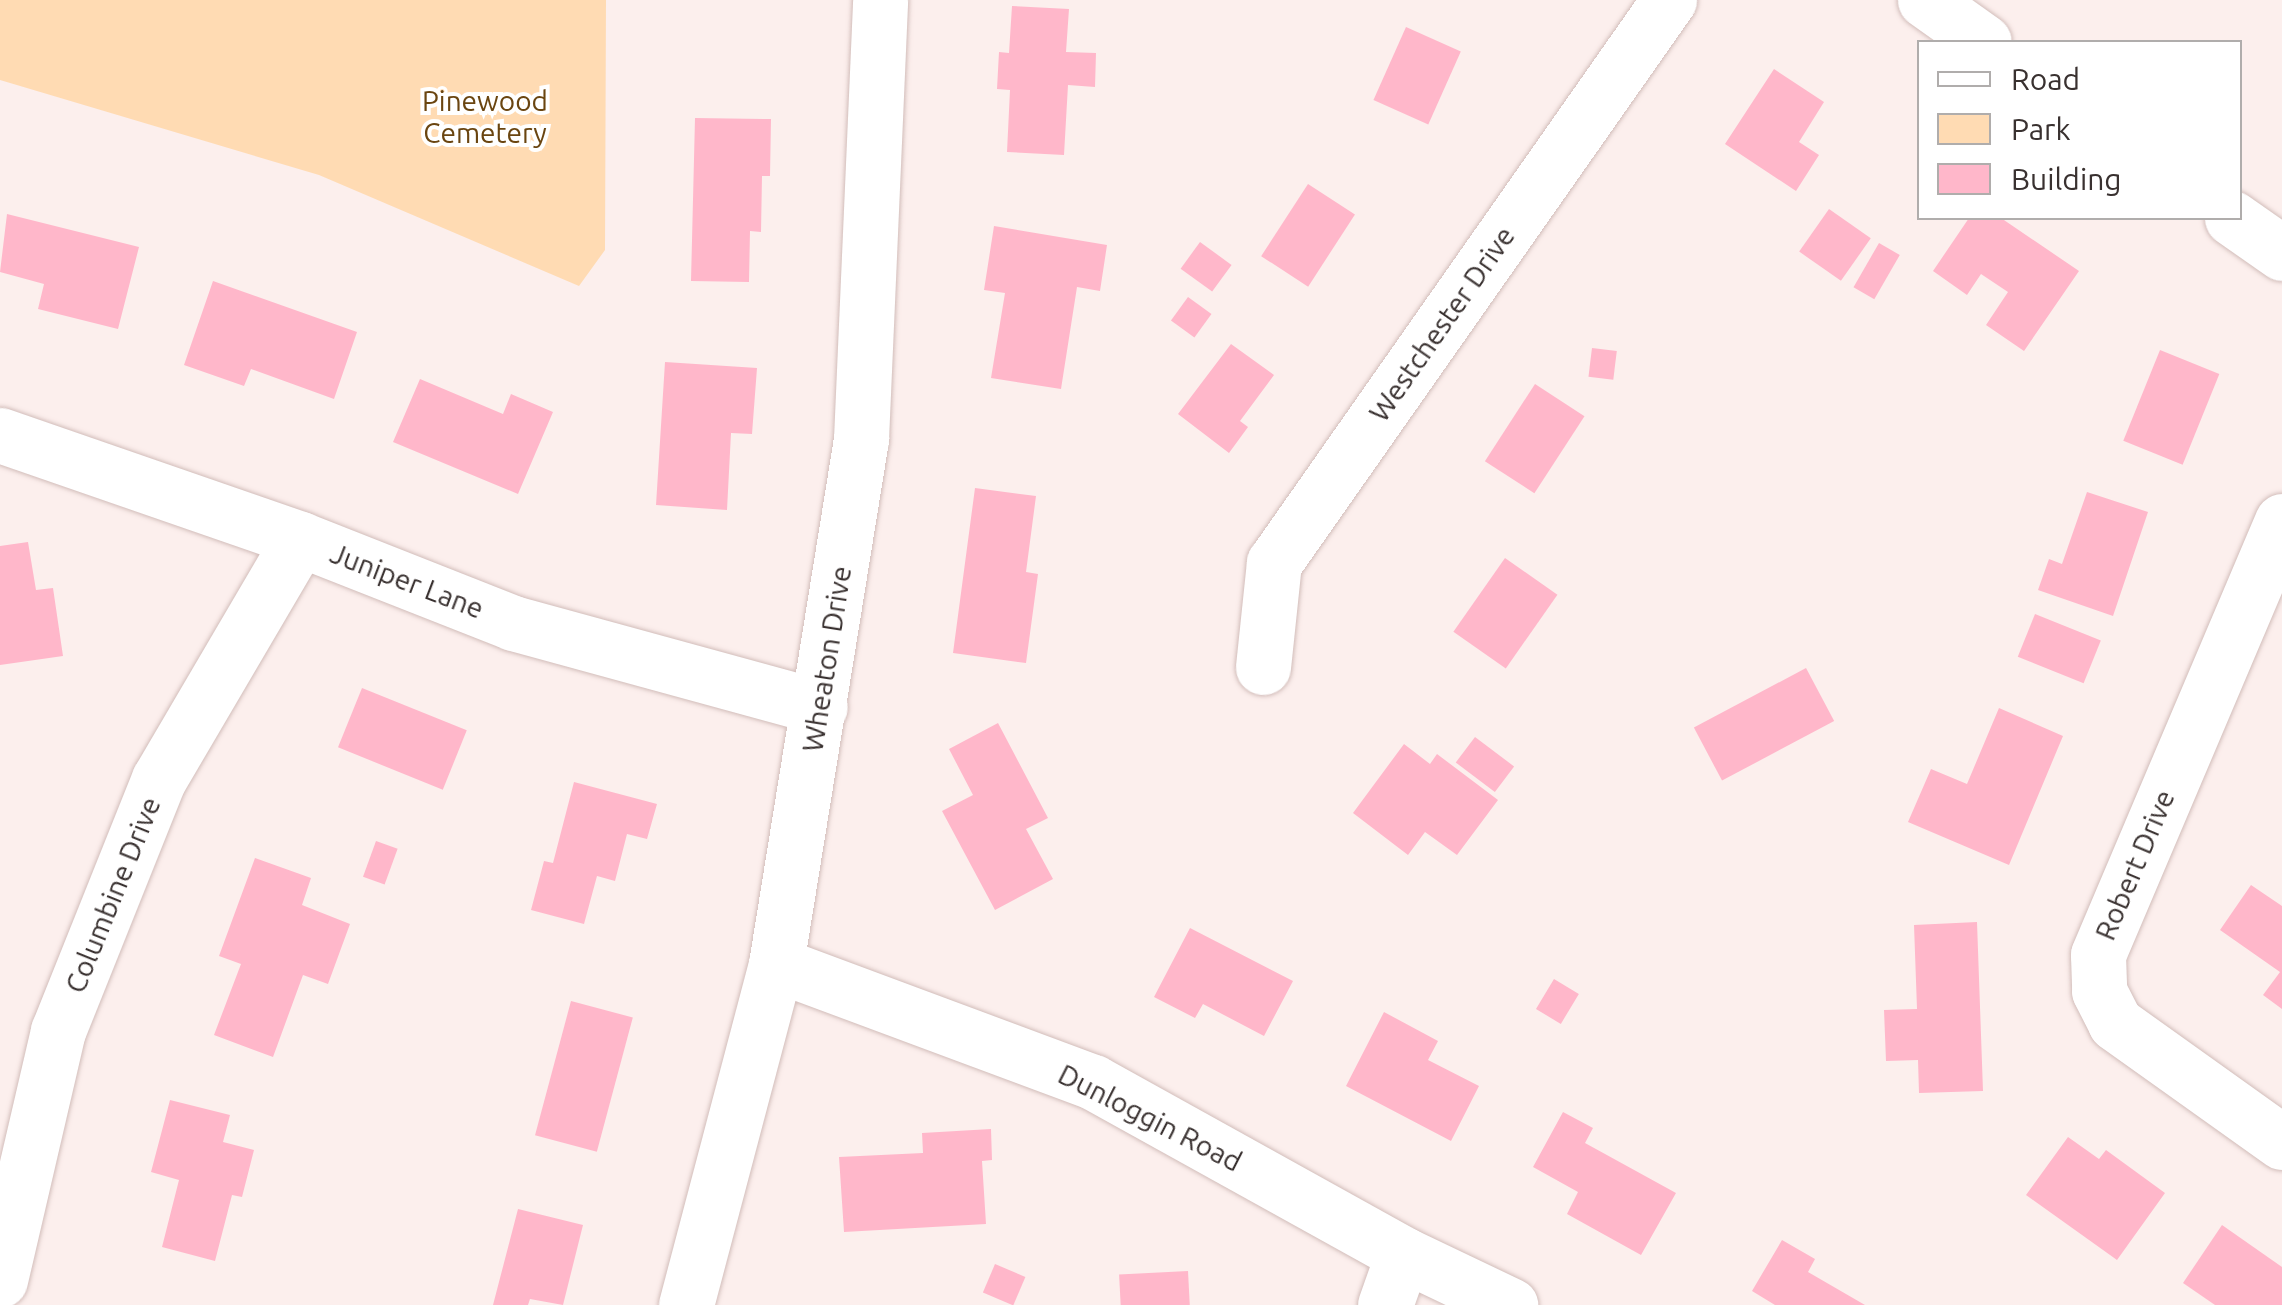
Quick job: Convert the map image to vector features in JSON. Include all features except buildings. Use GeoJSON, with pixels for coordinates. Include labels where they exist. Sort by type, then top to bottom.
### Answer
{"type":"FeatureCollection","features":[{"type":"Feature","properties":{"kind":"street","name":"Wheaton Drive"},"geometry":{"type":"LineString","coordinates":[[686,1305],[776,964],[861,440],[880,0]]}},
{"type":"Feature","properties":{"kind":"street","name":"Westchester Drive"},"geometry":{"type":"LineString","coordinates":[[1263,667],[1274,563],[1669,0]]}},
{"type":"Feature","properties":{"kind":"street"},"geometry":{"type":"LineString","coordinates":[[1925,0],[1981,40]]}},
{"type":"Feature","properties":{"kind":"street"},"geometry":{"type":"LineString","coordinates":[[2235,220],[2282,252]]}},
{"type":"Feature","properties":{"kind":"street","name":"Juniper Lane"},"geometry":{"type":"LineString","coordinates":[[0,435],[300,539],[513,622],[820,707]]}},
{"type":"Feature","properties":{"kind":"street","name":"Robert Drive"},"geometry":{"type":"LineString","coordinates":[[2282,521],[2098,954],[2099,990],[2115,1023],[2282,1142]]}},
{"type":"Feature","properties":{"kind":"street","name":"Columbine Drive"},"geometry":{"type":"LineString","coordinates":[[0,1280],[58,1030],[152,797],[300,539]]}},
{"type":"Feature","properties":{"kind":"street","name":"Dunloggin Road"},"geometry":{"type":"LineString","coordinates":[[776,964],[1093,1082],[1403,1254],[1510,1305]]}},
{"type":"Feature","properties":{"kind":"street"},"geometry":{"type":"LineString","coordinates":[[1385,1305],[1403,1254]]}},
{"type":"Feature","properties":{"kind":"green space","name":"Pinewood Cemetery"},"geometry":{"type":"Polygon","coordinates":[[[0,0],[606,0],[605,250],[579,286],[319,175],[0,80],[0,0]]]}}]}
